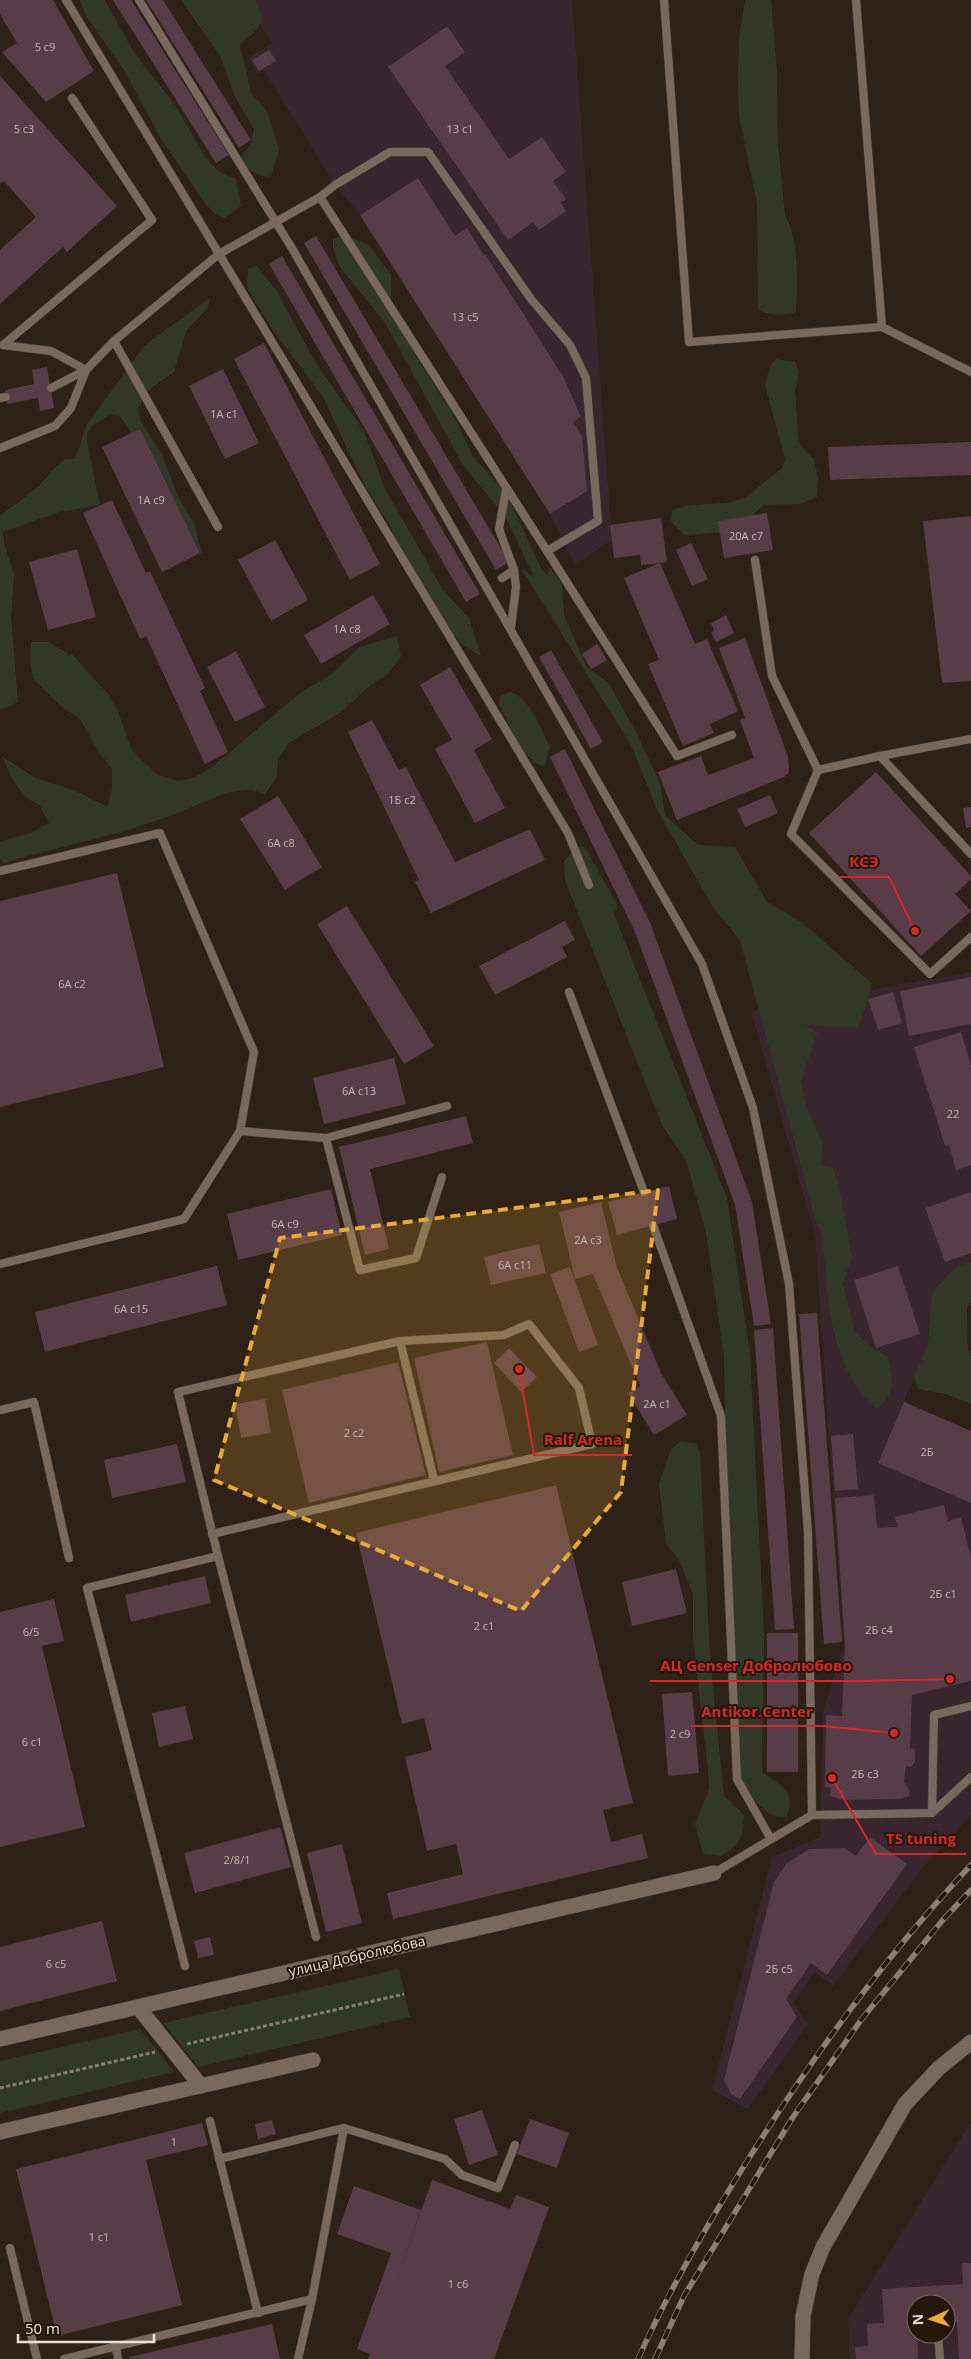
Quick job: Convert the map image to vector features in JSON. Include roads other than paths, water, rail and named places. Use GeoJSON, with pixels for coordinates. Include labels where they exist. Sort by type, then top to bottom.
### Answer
{"type":"FeatureCollection","features":[{"type":"Feature","properties":{"kind":"street","name":"улица Добролюбова"},"geometry":{"type":"LineString","coordinates":[[0,2039],[714,1873]]}},
{"type":"Feature","properties":{"kind":"street"},"geometry":{"type":"LineString","coordinates":[[138,2007],[201,2086]]}},
{"type":"Feature","properties":{"kind":"street"},"geometry":{"type":"LineString","coordinates":[[802,2359],[803,2316],[812,2274],[823,2248],[905,2104],[939,2068],[971,2042]]}},
{"type":"Feature","properties":{"kind":"street"},"geometry":{"type":"LineString","coordinates":[[0,2132],[313,2060]]}},
{"type":"Feature","properties":{"kind":"lane"},"geometry":{"type":"LineString","coordinates":[[66,0],[568,833],[589,885]]}},
{"type":"Feature","properties":{"kind":"lane"},"geometry":{"type":"LineString","coordinates":[[139,0],[275,221],[511,627],[702,964],[753,1108],[789,1284],[808,1533],[812,1815]]}},
{"type":"Feature","properties":{"kind":"lane"},"geometry":{"type":"LineString","coordinates":[[664,0],[689,342],[882,327],[971,372]]}},
{"type":"Feature","properties":{"kind":"lane"},"geometry":{"type":"LineString","coordinates":[[856,0],[882,327]]}},
{"type":"Feature","properties":{"kind":"lane"},"geometry":{"type":"LineString","coordinates":[[72,98],[152,220],[3,345],[50,351],[86,370]]}},
{"type":"Feature","properties":{"kind":"lane"},"geometry":{"type":"LineString","coordinates":[[51,388],[86,370],[114,341],[218,254],[320,197],[390,152],[428,152],[531,299],[570,345],[586,378],[598,521],[547,551]]}},
{"type":"Feature","properties":{"kind":"lane"},"geometry":{"type":"LineString","coordinates":[[320,197],[677,756],[732,735]]}},
{"type":"Feature","properties":{"kind":"lane"},"geometry":{"type":"LineString","coordinates":[[114,341],[218,527]]}},
{"type":"Feature","properties":{"kind":"lane"},"geometry":{"type":"LineString","coordinates":[[0,448],[55,426],[71,408],[86,370]]}},
{"type":"Feature","properties":{"kind":"lane"},"geometry":{"type":"LineString","coordinates":[[506,490],[499,529],[514,570],[516,587],[511,627]]}},
{"type":"Feature","properties":{"kind":"lane"},"geometry":{"type":"LineString","coordinates":[[755,560],[772,676],[818,770],[791,834],[930,974],[971,937]]}},
{"type":"Feature","properties":{"kind":"lane"},"geometry":{"type":"LineString","coordinates":[[502,578],[514,570]]}},
{"type":"Feature","properties":{"kind":"lane"},"geometry":{"type":"LineString","coordinates":[[818,770],[971,739]]}},
{"type":"Feature","properties":{"kind":"lane"},"geometry":{"type":"LineString","coordinates":[[880,756],[971,854]]}},
{"type":"Feature","properties":{"kind":"lane"},"geometry":{"type":"LineString","coordinates":[[0,871],[160,834],[254,1052],[240,1131],[184,1219],[0,1264]]}},
{"type":"Feature","properties":{"kind":"lane"},"geometry":{"type":"LineString","coordinates":[[569,992],[644,1192]]}},
{"type":"Feature","properties":{"kind":"lane"},"geometry":{"type":"LineString","coordinates":[[240,1131],[326,1138],[447,1106]]}},
{"type":"Feature","properties":{"kind":"lane"},"geometry":{"type":"LineString","coordinates":[[326,1138],[360,1270],[416,1258],[442,1177]]}},
{"type":"Feature","properties":{"kind":"lane"},"geometry":{"type":"LineString","coordinates":[[653,1225],[721,1416],[737,1779],[771,1839]]}},
{"type":"Feature","properties":{"kind":"lane"},"geometry":{"type":"LineString","coordinates":[[212,1534],[592,1444],[579,1388],[529,1324],[504,1336],[400,1341],[178,1392],[212,1534],[316,1937]]}},
{"type":"Feature","properties":{"kind":"lane"},"geometry":{"type":"LineString","coordinates":[[400,1341],[434,1480]]}},
{"type":"Feature","properties":{"kind":"lane"},"geometry":{"type":"LineString","coordinates":[[0,1410],[34,1402],[70,1558]]}},
{"type":"Feature","properties":{"kind":"lane"},"geometry":{"type":"LineString","coordinates":[[185,1966],[87,1588],[218,1556]]}},
{"type":"Feature","properties":{"kind":"lane"},"geometry":{"type":"LineString","coordinates":[[932,1813],[934,1715],[971,1706]]}},
{"type":"Feature","properties":{"kind":"lane"},"geometry":{"type":"LineString","coordinates":[[714,1873],[812,1815],[932,1813],[971,1777]]}},
{"type":"Feature","properties":{"kind":"lane"},"geometry":{"type":"LineString","coordinates":[[210,2121],[258,2313]]}},
{"type":"Feature","properties":{"kind":"lane"},"geometry":{"type":"LineString","coordinates":[[219,2159],[344,2128],[445,2160],[462,2175],[498,2188],[515,2144]]}},
{"type":"Feature","properties":{"kind":"lane"},"geometry":{"type":"LineString","coordinates":[[298,2359],[312,2299],[344,2128]]}},
{"type":"Feature","properties":{"kind":"lane"},"geometry":{"type":"LineString","coordinates":[[10,2248],[37,2359]]}},
{"type":"Feature","properties":{"kind":"lane"},"geometry":{"type":"LineString","coordinates":[[64,2359],[312,2299]]}},
{"type":"Feature","properties":{"kind":"lane"},"geometry":{"type":"LineString","coordinates":[[939,2344],[940,2359]]}},
{"type":"Feature","properties":{"kind":"lane"},"geometry":{"type":"LineString","coordinates":[[116,2347],[118,2359]]}},
{"type":"Feature","properties":{"kind":"railway"},"geometry":{"type":"LineString","coordinates":[[638,2359],[664,2304],[708,2225],[780,2109],[831,2036],[884,1966],[971,1865]]}},
{"type":"Feature","properties":{"kind":"railway"},"geometry":{"type":"LineString","coordinates":[[655,2359],[684,2296],[793,2117],[861,2020],[942,1921],[971,1890]]}},
{"type":"Feature","properties":{"kind":"place","name":"КСЭ"},"geometry":{"type":"Point","coordinates":[915,931]}},
{"type":"Feature","properties":{"kind":"place","name":"Ralf Arena"},"geometry":{"type":"Point","coordinates":[519,1369]}},
{"type":"Feature","properties":{"kind":"place","name":"АЦ Genser Добролюбово"},"geometry":{"type":"Point","coordinates":[950,1679]}},
{"type":"Feature","properties":{"kind":"place","name":"Antikor.Center"},"geometry":{"type":"Point","coordinates":[894,1733]}},
{"type":"Feature","properties":{"kind":"place","name":"TS tuning"},"geometry":{"type":"Point","coordinates":[832,1778]}}]}
